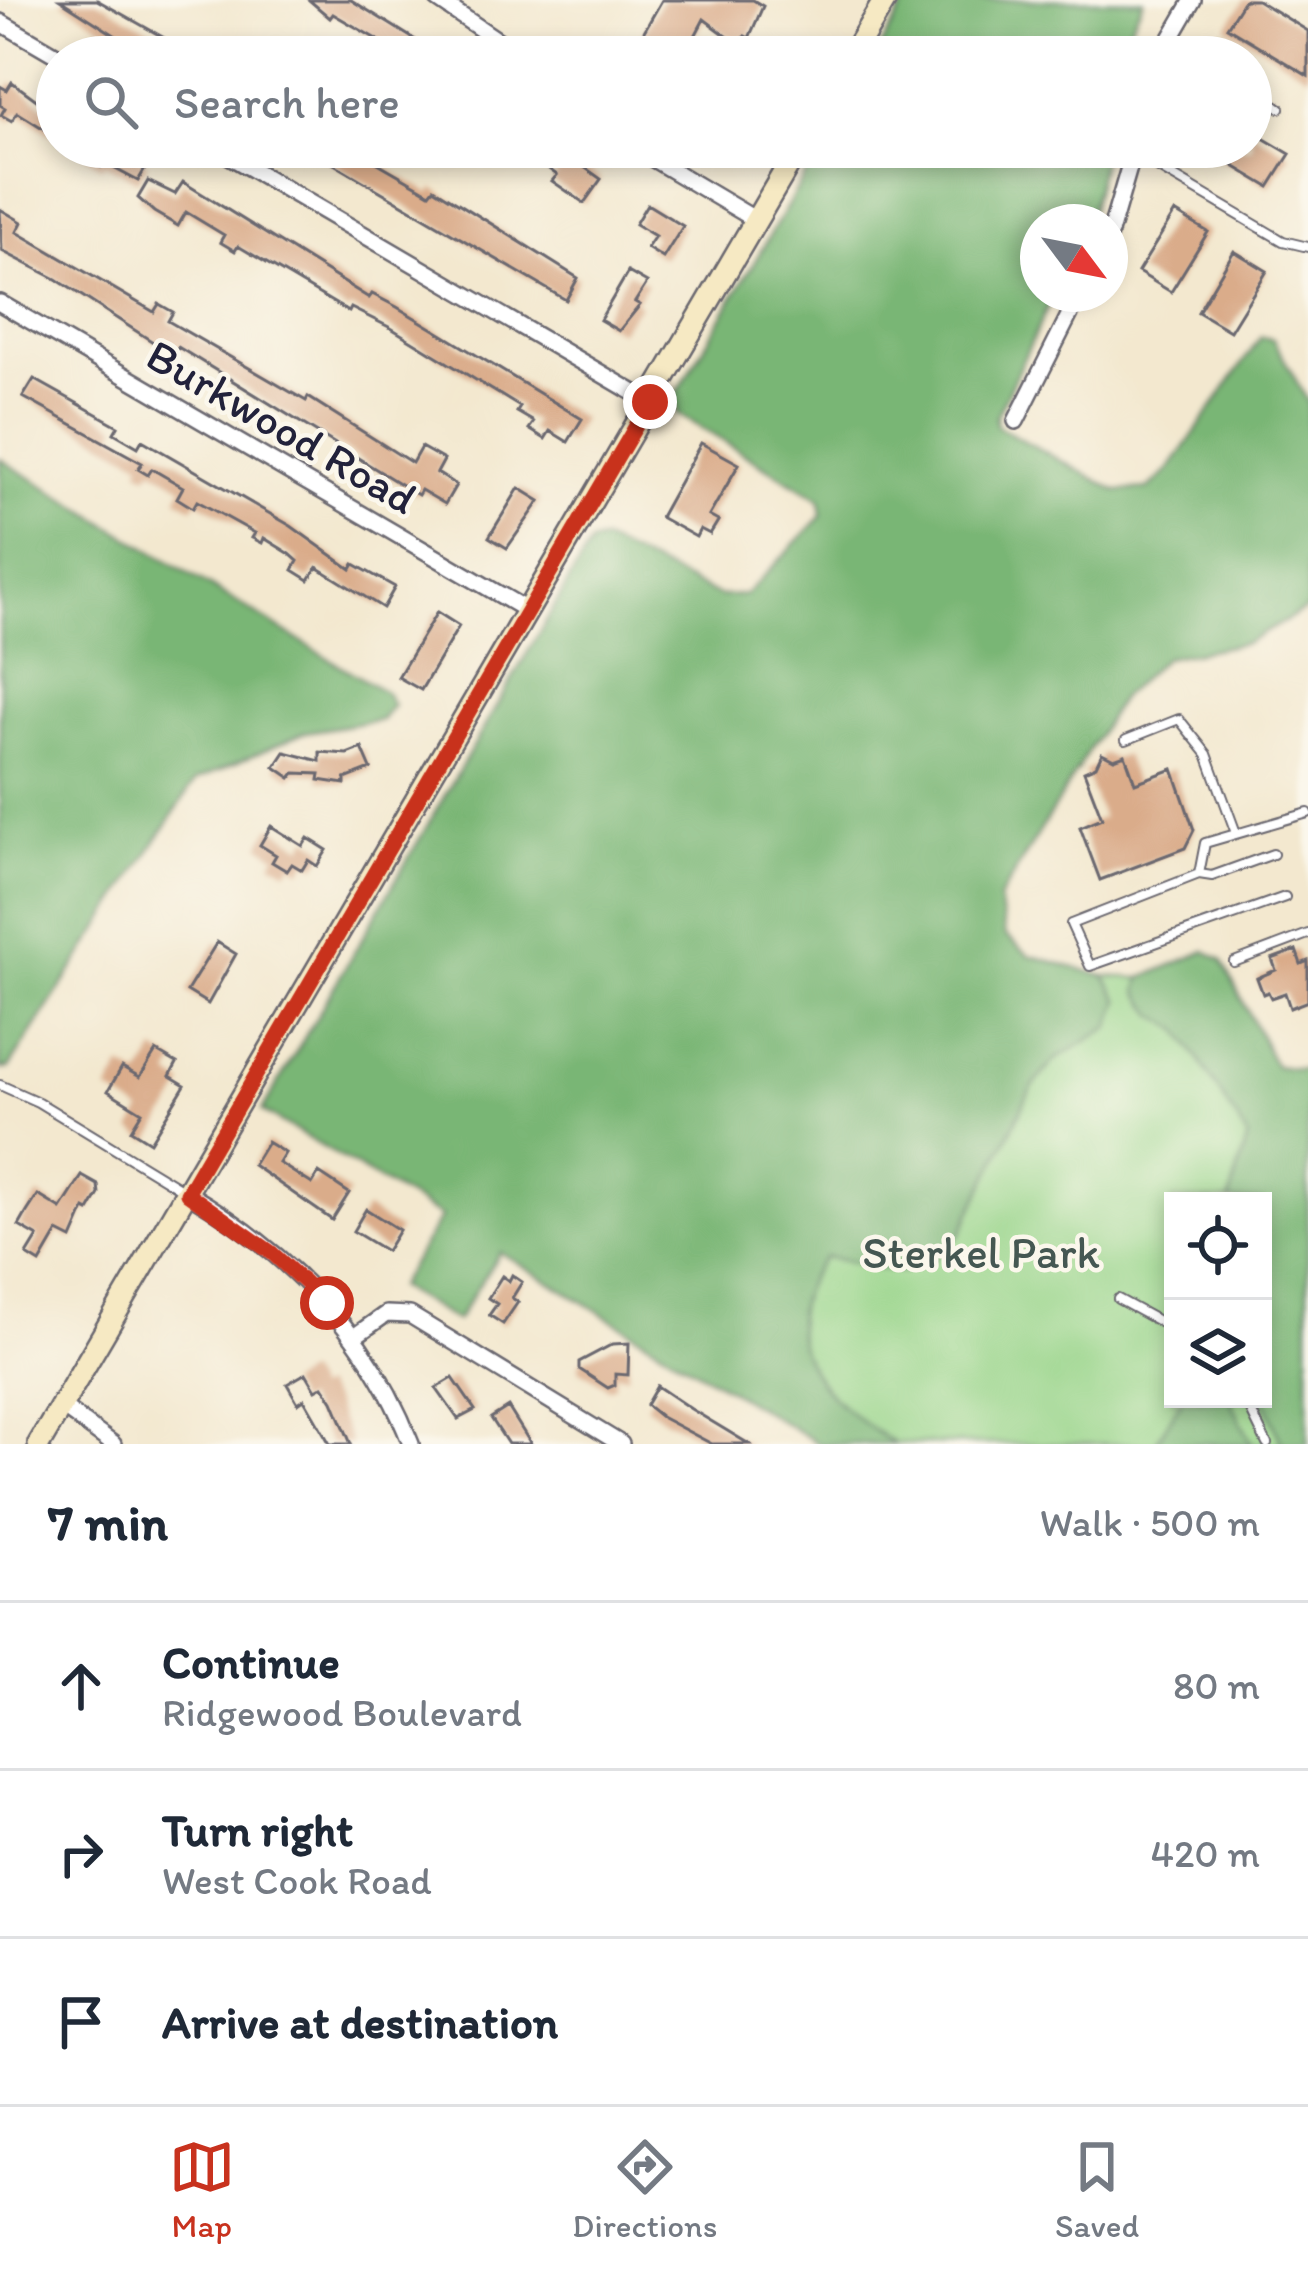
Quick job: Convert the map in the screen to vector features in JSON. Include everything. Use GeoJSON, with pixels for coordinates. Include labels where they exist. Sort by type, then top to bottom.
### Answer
{"type":"FeatureCollection","features":[{"type":"Feature","properties":{"kind":"main road"},"geometry":{"type":"LineString","coordinates":[[864,36],[885,0]]}},
{"type":"Feature","properties":{"kind":"main road"},"geometry":{"type":"LineString","coordinates":[[38,1444],[787,168]]}},
{"type":"Feature","properties":{"kind":"street"},"geometry":{"type":"LineString","coordinates":[[438,0],[491,36]]}},
{"type":"Feature","properties":{"kind":"street"},"geometry":{"type":"LineString","coordinates":[[1172,36],[1193,0]]}},
{"type":"Feature","properties":{"kind":"street"},"geometry":{"type":"LineString","coordinates":[[0,22],[36,43]]}},
{"type":"Feature","properties":{"kind":"street"},"geometry":{"type":"LineString","coordinates":[[250,168],[650,402]]}},
{"type":"Feature","properties":{"kind":"street"},"geometry":{"type":"LineString","coordinates":[[668,168],[756,220]]}},
{"type":"Feature","properties":{"kind":"street"},"geometry":{"type":"LineString","coordinates":[[1119,204],[1130,168]]}},
{"type":"Feature","properties":{"kind":"street","name":"Burkwood Road"},"geometry":{"type":"LineString","coordinates":[[0,303],[528,611]]}},
{"type":"Feature","properties":{"kind":"street"},"geometry":{"type":"LineString","coordinates":[[1016,421],[1071,312]]}},
{"type":"Feature","properties":{"kind":"street"},"geometry":{"type":"LineString","coordinates":[[187,1193],[272,1253],[356,1336],[411,1444]]}},
{"type":"Feature","properties":{"kind":"street"},"geometry":{"type":"LineString","coordinates":[[356,1336],[386,1314],[410,1315],[621,1444]]}},
{"type":"Feature","properties":{"kind":"street"},"geometry":{"type":"LineString","coordinates":[[61,1406],[113,1444]]}},
{"type":"Feature","properties":{"kind":"lane"},"geometry":{"type":"LineString","coordinates":[[1272,103],[1280,108]]}},
{"type":"Feature","properties":{"kind":"lane"},"geometry":{"type":"LineString","coordinates":[[1164,168],[1283,241],[1308,247]]}},
{"type":"Feature","properties":{"kind":"lane"},"geometry":{"type":"LineString","coordinates":[[1126,740],[1179,719],[1207,754],[1237,833]]}},
{"type":"Feature","properties":{"kind":"lane"},"geometry":{"type":"LineString","coordinates":[[1199,874],[1205,843],[1308,813]]}},
{"type":"Feature","properties":{"kind":"lane"},"geometry":{"type":"LineString","coordinates":[[1274,854],[1212,876],[1199,874],[1071,924],[1090,966],[1285,897]]}},
{"type":"Feature","properties":{"kind":"lane"},"geometry":{"type":"LineString","coordinates":[[1234,962],[1308,934]]}},
{"type":"Feature","properties":{"kind":"lane"},"geometry":{"type":"LineString","coordinates":[[0,1085],[38,1102],[187,1193]]}},
{"type":"Feature","properties":{"kind":"lane"},"geometry":{"type":"LineString","coordinates":[[1118,1299],[1164,1324]]}},
{"type":"Feature","properties":{"kind":"lane"},"geometry":{"type":"LineString","coordinates":[[1249,1408],[1267,1444]]}},
{"type":"Feature","properties":{"kind":"green space"},"geometry":{"type":"Polygon","coordinates":[[[908,0],[1144,0],[1126,36],[887,36],[908,0]]]}},
{"type":"Feature","properties":{"kind":"green space"},"geometry":{"type":"Polygon","coordinates":[[[810,168],[1100,168],[1092,204],[1020,204],[1020,312],[1046,312],[996,417],[997,426],[1117,491],[1148,489],[1169,470],[1261,337],[1273,339],[1308,402],[1308,608],[1246,643],[1164,658],[1121,697],[999,899],[1005,935],[1029,955],[1105,976],[1120,1001],[1110,1027],[1055,1060],[1031,1089],[960,1235],[928,1264],[901,1272],[824,1257],[806,1287],[798,1314],[809,1365],[845,1408],[895,1444],[819,1444],[500,1252],[456,1321],[397,1287],[441,1217],[262,1111],[591,543],[603,541],[720,596],[745,595],[822,516],[820,499],[678,414],[674,398],[810,168]]]}},
{"type":"Feature","properties":{"kind":"green space"},"geometry":{"type":"Polygon","coordinates":[[[0,459],[386,693],[393,705],[381,720],[306,732],[195,781],[9,1068],[0,1069],[0,459]]]}},
{"type":"Feature","properties":{"kind":"green space"},"geometry":{"type":"Polygon","coordinates":[[[1206,951],[1222,960],[1275,1066],[1308,1070],[1308,1444],[1282,1444],[1268,1408],[1272,1408],[1272,1192],[1232,1192],[1248,1137],[1180,1030],[1155,1015],[1138,991],[1141,978],[1206,951]]]}},
{"type":"Feature","properties":{"kind":"green space","name":"Sterkel Park"},"geometry":{"type":"Polygon","coordinates":[[[1105,976],[1141,978],[1257,1079],[1308,1444],[868,1444],[702,1346],[1105,976]]]}},
{"type":"Feature","properties":{"kind":"green space"},"geometry":{"type":"Polygon","coordinates":[[[1177,1408],[1234,1408],[1252,1444],[1155,1444],[1177,1408]]]}},
{"type":"Feature","properties":{"kind":"building"},"geometry":{"type":"Polygon","coordinates":[[[60,0],[97,0],[161,36],[116,36],[60,0]]]}},
{"type":"Feature","properties":{"kind":"building"},"geometry":{"type":"Polygon","coordinates":[[[309,0],[351,0],[409,36],[371,36],[333,14],[330,18],[309,0]]]}},
{"type":"Feature","properties":{"kind":"building"},"geometry":{"type":"Polygon","coordinates":[[[662,0],[753,0],[763,6],[750,36],[727,36],[704,19],[695,36],[641,36],[662,0]]]}},
{"type":"Feature","properties":{"kind":"building"},"geometry":{"type":"Polygon","coordinates":[[[1244,0],[1257,0],[1308,31],[1308,76],[1272,54],[1272,36],[1242,36],[1227,27],[1244,0]]]}},
{"type":"Feature","properties":{"kind":"building"},"geometry":{"type":"Polygon","coordinates":[[[12,82],[36,100],[36,124],[17,112],[12,121],[1,115],[5,108],[0,105],[0,86],[7,90],[12,82]]]}},
{"type":"Feature","properties":{"kind":"building"},"geometry":{"type":"Polygon","coordinates":[[[1272,143],[1290,154],[1269,187],[1237,168],[1272,168],[1272,143]]]}},
{"type":"Feature","properties":{"kind":"building"},"geometry":{"type":"Polygon","coordinates":[[[113,168],[146,168],[138,181],[113,168]]]}},
{"type":"Feature","properties":{"kind":"building"},"geometry":{"type":"Polygon","coordinates":[[[341,168],[387,168],[430,193],[434,188],[578,278],[566,300],[341,168]]]}},
{"type":"Feature","properties":{"kind":"building"},"geometry":{"type":"Polygon","coordinates":[[[547,168],[586,168],[601,179],[584,203],[552,181],[557,175],[547,168]]]}},
{"type":"Feature","properties":{"kind":"building"},"geometry":{"type":"Polygon","coordinates":[[[148,181],[175,194],[183,182],[369,298],[372,294],[397,307],[582,419],[568,442],[550,431],[545,439],[529,429],[534,422],[517,412],[520,407],[391,328],[351,308],[349,312],[238,246],[235,251],[220,242],[224,235],[186,212],[178,226],[154,212],[138,198],[148,181]]]}},
{"type":"Feature","properties":{"kind":"building"},"geometry":{"type":"Polygon","coordinates":[[[647,204],[683,226],[663,258],[647,248],[655,236],[635,224],[647,204]]]}},
{"type":"Feature","properties":{"kind":"building"},"geometry":{"type":"Polygon","coordinates":[[[0,209],[22,222],[17,232],[154,312],[159,304],[173,312],[168,321],[306,401],[308,397],[412,463],[421,447],[444,460],[437,473],[456,485],[445,504],[421,490],[418,495],[178,347],[173,355],[56,279],[2,251],[0,209]]]}},
{"type":"Feature","properties":{"kind":"building"},"geometry":{"type":"Polygon","coordinates":[[[1175,212],[1208,232],[1171,292],[1138,272],[1175,212]]]}},
{"type":"Feature","properties":{"kind":"building"},"geometry":{"type":"Polygon","coordinates":[[[1234,251],[1267,271],[1230,331],[1198,312],[1234,251]]]}},
{"type":"Feature","properties":{"kind":"building"},"geometry":{"type":"Polygon","coordinates":[[[628,272],[647,283],[635,302],[640,305],[619,331],[600,320],[628,272]]]}},
{"type":"Feature","properties":{"kind":"building"},"geometry":{"type":"Polygon","coordinates":[[[34,379],[118,426],[114,433],[138,447],[142,440],[291,526],[351,569],[354,564],[395,587],[383,608],[317,567],[309,580],[293,570],[298,561],[290,554],[264,538],[262,543],[252,538],[255,533],[197,501],[193,508],[177,498],[183,487],[152,469],[148,475],[138,469],[142,463],[23,397],[34,379]]]}},
{"type":"Feature","properties":{"kind":"building"},"geometry":{"type":"Polygon","coordinates":[[[701,443],[739,464],[709,516],[718,521],[710,534],[700,529],[696,537],[660,517],[701,443]]]}},
{"type":"Feature","properties":{"kind":"building"},"geometry":{"type":"Polygon","coordinates":[[[519,488],[540,501],[507,548],[489,537],[519,488]]]}},
{"type":"Feature","properties":{"kind":"building"},"geometry":{"type":"Polygon","coordinates":[[[437,612],[459,626],[421,690],[398,677],[437,612]]]}},
{"type":"Feature","properties":{"kind":"building"},"geometry":{"type":"Polygon","coordinates":[[[362,748],[371,769],[345,779],[345,784],[319,780],[320,774],[295,773],[291,778],[275,767],[285,752],[320,761],[320,752],[347,754],[362,748]]]}},
{"type":"Feature","properties":{"kind":"building"},"geometry":{"type":"Polygon","coordinates":[[[1102,753],[1114,759],[1125,755],[1135,783],[1173,769],[1194,830],[1185,848],[1100,880],[1080,827],[1102,818],[1084,771],[1096,766],[1102,753]]]}},
{"type":"Feature","properties":{"kind":"building"},"geometry":{"type":"Polygon","coordinates":[[[271,826],[303,846],[308,838],[327,850],[317,866],[308,860],[302,870],[292,864],[287,871],[272,862],[276,855],[260,845],[271,826]]]}},
{"type":"Feature","properties":{"kind":"building"},"geometry":{"type":"Polygon","coordinates":[[[217,942],[236,954],[208,1004],[187,991],[217,942]]]}},
{"type":"Feature","properties":{"kind":"building"},"geometry":{"type":"Polygon","coordinates":[[[1296,950],[1301,964],[1308,961],[1308,1001],[1290,1008],[1285,993],[1271,998],[1268,992],[1263,994],[1257,978],[1276,970],[1272,959],[1296,950]]]}},
{"type":"Feature","properties":{"kind":"building"},"geometry":{"type":"Polygon","coordinates":[[[156,1051],[177,1063],[170,1076],[185,1085],[150,1142],[131,1130],[142,1112],[108,1091],[122,1067],[140,1077],[156,1051]]]}},
{"type":"Feature","properties":{"kind":"building"},"geometry":{"type":"Polygon","coordinates":[[[267,1142],[285,1153],[279,1163],[312,1184],[319,1173],[349,1193],[332,1220],[253,1165],[267,1142]]]}},
{"type":"Feature","properties":{"kind":"building"},"geometry":{"type":"Polygon","coordinates":[[[82,1176],[98,1185],[99,1194],[89,1211],[85,1209],[72,1239],[58,1232],[40,1263],[27,1255],[38,1237],[19,1226],[38,1195],[61,1209],[82,1176]]]}},
{"type":"Feature","properties":{"kind":"building"},"geometry":{"type":"Polygon","coordinates":[[[366,1209],[399,1230],[386,1251],[353,1231],[366,1209]]]}},
{"type":"Feature","properties":{"kind":"building"},"geometry":{"type":"Polygon","coordinates":[[[512,1275],[522,1282],[512,1298],[518,1302],[503,1324],[489,1315],[497,1304],[488,1298],[502,1276],[509,1281],[512,1275]]]}},
{"type":"Feature","properties":{"kind":"building"},"geometry":{"type":"Polygon","coordinates":[[[629,1343],[628,1375],[615,1374],[615,1385],[608,1388],[579,1369],[579,1362],[613,1344],[629,1343]]]}},
{"type":"Feature","properties":{"kind":"building"},"geometry":{"type":"Polygon","coordinates":[[[306,1373],[316,1390],[323,1386],[333,1401],[351,1444],[330,1444],[304,1399],[298,1403],[287,1384],[306,1373]]]}},
{"type":"Feature","properties":{"kind":"building"},"geometry":{"type":"Polygon","coordinates":[[[453,1378],[475,1410],[458,1419],[436,1388],[453,1378]]]}},
{"type":"Feature","properties":{"kind":"building"},"geometry":{"type":"Polygon","coordinates":[[[657,1386],[749,1444],[712,1444],[661,1417],[646,1405],[657,1386]]]}},
{"type":"Feature","properties":{"kind":"building"},"geometry":{"type":"Polygon","coordinates":[[[508,1407],[531,1444],[508,1444],[491,1418],[508,1407]]]}},
{"type":"Feature","properties":{"kind":"route"},"geometry":{"type":"LineString","coordinates":[[327,1303],[272,1253],[187,1193],[650,402]]}}]}
